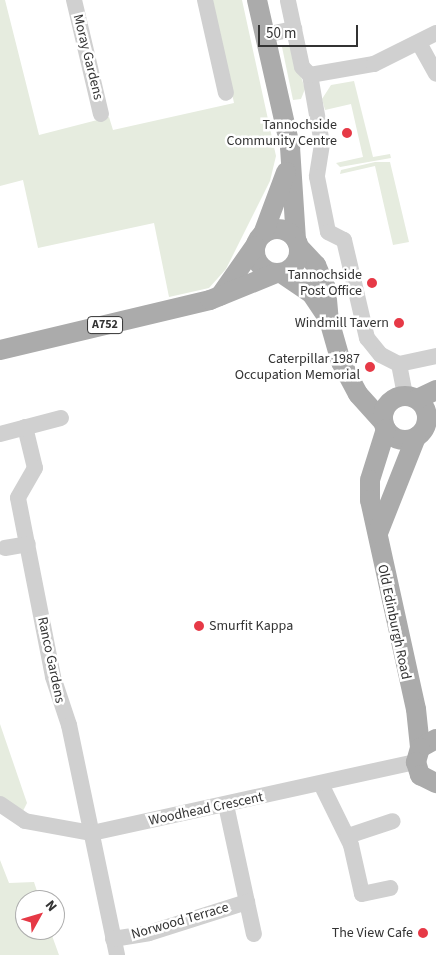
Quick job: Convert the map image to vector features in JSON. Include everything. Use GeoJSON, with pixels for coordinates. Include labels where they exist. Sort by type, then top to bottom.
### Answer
{"type":"FeatureCollection","features":[{"type":"Feature","properties":{"kind":"main road"},"geometry":{"type":"LineString","coordinates":[[257,0],[291,158],[298,243],[294,267],[278,274]]}},
{"type":"Feature","properties":{"kind":"main road"},"geometry":{"type":"LineString","coordinates":[[220,296],[259,240],[291,158]]}},
{"type":"Feature","properties":{"kind":"main road"},"geometry":{"type":"LineString","coordinates":[[259,240],[285,230],[316,265],[326,288],[329,320],[348,374],[384,426],[402,440],[425,428]]}},
{"type":"Feature","properties":{"kind":"main road"},"geometry":{"type":"LineString","coordinates":[[259,240],[257,261],[311,294],[329,320]]}},
{"type":"Feature","properties":{"kind":"main road","name":"A752"},"geometry":{"type":"LineString","coordinates":[[0,350],[220,296],[278,274]]}},
{"type":"Feature","properties":{"kind":"main road"},"geometry":{"type":"LineString","coordinates":[[348,374],[374,393],[405,398],[427,416],[425,428],[378,533]]}},
{"type":"Feature","properties":{"kind":"main road"},"geometry":{"type":"LineString","coordinates":[[384,426],[384,409],[405,398],[436,390]]}},
{"type":"Feature","properties":{"kind":"main road","name":"Old Edinburgh Road"},"geometry":{"type":"LineString","coordinates":[[384,426],[370,480],[378,533],[424,750],[420,775],[434,785]]}},
{"type":"Feature","properties":{"kind":"main road"},"geometry":{"type":"LineString","coordinates":[[416,709],[436,729]]}},
{"type":"Feature","properties":{"kind":"street","name":"Moray Gardens"},"geometry":{"type":"LineString","coordinates":[[74,0],[101,114]]}},
{"type":"Feature","properties":{"kind":"street"},"geometry":{"type":"LineString","coordinates":[[205,0],[226,93]]}},
{"type":"Feature","properties":{"kind":"street"},"geometry":{"type":"LineString","coordinates":[[288,1],[302,67],[310,75],[322,144],[317,177],[328,232],[344,240],[367,338],[381,355],[399,364],[436,356]]}},
{"type":"Feature","properties":{"kind":"street"},"geometry":{"type":"LineString","coordinates":[[265,35],[294,29]]}},
{"type":"Feature","properties":{"kind":"street"},"geometry":{"type":"LineString","coordinates":[[310,75],[374,64],[436,33]]}},
{"type":"Feature","properties":{"kind":"street"},"geometry":{"type":"LineString","coordinates":[[419,43],[436,74]]}},
{"type":"Feature","properties":{"kind":"street"},"geometry":{"type":"LineString","coordinates":[[399,364],[405,398]]}},
{"type":"Feature","properties":{"kind":"street"},"geometry":{"type":"LineString","coordinates":[[0,434],[61,418]]}},
{"type":"Feature","properties":{"kind":"street","name":"Ranco Gardens"},"geometry":{"type":"LineString","coordinates":[[25,427],[34,462],[18,498],[59,705],[69,725],[92,834]]}},
{"type":"Feature","properties":{"kind":"street"},"geometry":{"type":"LineString","coordinates":[[5,548],[28,544]]}},
{"type":"Feature","properties":{"kind":"street","name":"Woodhead Crescent"},"geometry":{"type":"LineString","coordinates":[[0,804],[26,821],[92,834],[321,784],[424,750]]}},
{"type":"Feature","properties":{"kind":"street"},"geometry":{"type":"LineString","coordinates":[[321,784],[330,809],[348,836],[362,894],[390,888]]}},
{"type":"Feature","properties":{"kind":"street","name":"Norwood Terrace"},"geometry":{"type":"LineString","coordinates":[[226,804],[254,934]]}},
{"type":"Feature","properties":{"kind":"street"},"geometry":{"type":"LineString","coordinates":[[348,836],[393,821]]}},
{"type":"Feature","properties":{"kind":"street","name":"Norwood Terrace"},"geometry":{"type":"LineString","coordinates":[[92,834],[117,955]]}},
{"type":"Feature","properties":{"kind":"street","name":"Norwood Terrace"},"geometry":{"type":"LineString","coordinates":[[113,939],[149,933],[247,902]]}},
{"type":"Feature","properties":{"kind":"shaded area"},"geometry":{"type":"Polygon","coordinates":[[[0,0],[5,0],[39,135],[109,117],[113,130],[234,103],[212,0],[242,0],[276,156],[270,181],[226,269],[209,288],[169,297],[154,223],[38,248],[23,180],[0,186],[0,0]]]}},
{"type":"Feature","properties":{"kind":"shaded area"},"geometry":{"type":"Polygon","coordinates":[[[291,45],[305,89],[301,99],[293,100],[282,47],[291,45]]]}},
{"type":"Feature","properties":{"kind":"shaded area"},"geometry":{"type":"Polygon","coordinates":[[[354,81],[373,157],[390,154],[391,158],[340,167],[336,163],[363,157],[351,104],[325,110],[322,99],[331,85],[354,81]]]}},
{"type":"Feature","properties":{"kind":"shaded area"},"geometry":{"type":"Polygon","coordinates":[[[375,162],[390,162],[409,242],[393,245],[375,166],[340,174],[341,170],[375,162]]]}},
{"type":"Feature","properties":{"kind":"shaded area"},"geometry":{"type":"Polygon","coordinates":[[[0,724],[27,803],[22,813],[0,796],[0,724]]]}},
{"type":"Feature","properties":{"kind":"shaded area"},"geometry":{"type":"Polygon","coordinates":[[[0,860],[9,883],[34,882],[37,890],[15,890],[15,940],[54,940],[59,955],[0,955],[0,860]]]}},
{"type":"Feature","properties":{"kind":"place","name":"Tannochside Community Centre"},"geometry":{"type":"Point","coordinates":[347,133]}},
{"type":"Feature","properties":{"kind":"place","name":"Tannochside Post Office"},"geometry":{"type":"Point","coordinates":[372,283]}},
{"type":"Feature","properties":{"kind":"place","name":"Windmill Tavern"},"geometry":{"type":"Point","coordinates":[399,323]}},
{"type":"Feature","properties":{"kind":"place","name":"Caterpillar 1987 Occupation Memorial"},"geometry":{"type":"Point","coordinates":[370,367]}},
{"type":"Feature","properties":{"kind":"place","name":"Smurfit Kappa"},"geometry":{"type":"Point","coordinates":[199,626]}},
{"type":"Feature","properties":{"kind":"place","name":"The View Cafe"},"geometry":{"type":"Point","coordinates":[423,933]}}]}
